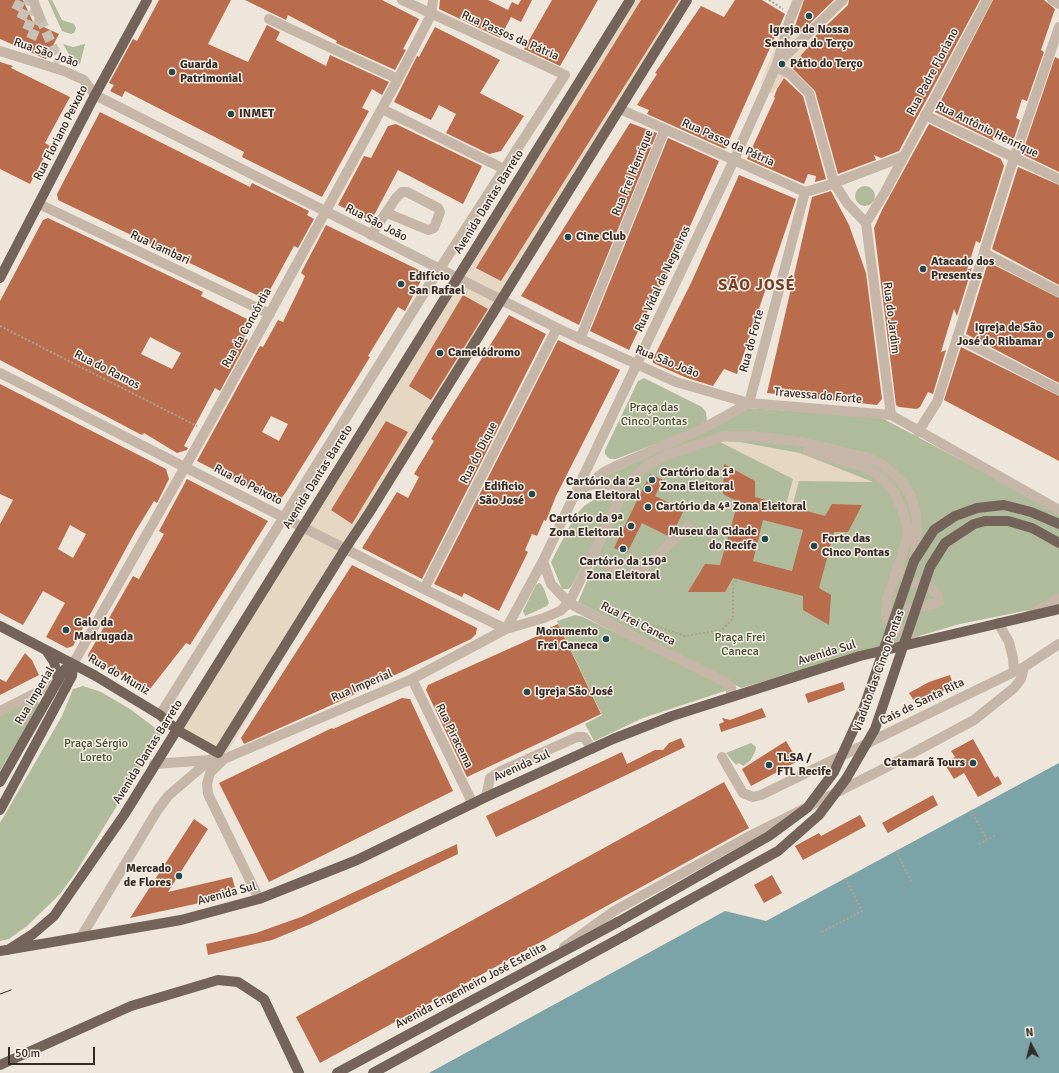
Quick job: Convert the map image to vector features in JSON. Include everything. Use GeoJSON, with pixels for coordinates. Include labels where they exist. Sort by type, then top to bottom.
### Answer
{"type":"FeatureCollection","features":[{"type":"Feature","properties":{"kind":"main road","name":"Rua Floriano Peixoto"},"geometry":{"type":"LineString","coordinates":[[0,278],[95,95],[147,0]]}},
{"type":"Feature","properties":{"kind":"main road","name":"Avenida Dantas Barreto"},"geometry":{"type":"LineString","coordinates":[[3,952],[33,934],[54,916],[124,815],[154,764],[177,730],[630,0]]}},
{"type":"Feature","properties":{"kind":"main road"},"geometry":{"type":"LineString","coordinates":[[160,715],[177,730],[221,756],[345,549],[370,513],[687,0]]}},
{"type":"Feature","properties":{"kind":"main road","name":"Viaduto das Cinco Pontas"},"geometry":{"type":"LineString","coordinates":[[618,922],[769,836],[808,808],[834,772],[864,707],[914,561],[934,530],[955,516],[977,508],[1004,505],[1031,512],[1059,524]]}},
{"type":"Feature","properties":{"kind":"main road","name":"Viaduto das Cinco Pontas"},"geometry":{"type":"LineString","coordinates":[[373,1073],[778,851],[819,815],[846,779],[875,729],[930,567],[945,543],[974,524],[986,521],[1008,521],[1032,528],[1059,543]]}},
{"type":"Feature","properties":{"kind":"main road","name":"Avenida Sul"},"geometry":{"type":"LineString","coordinates":[[3,952],[181,920],[259,900],[357,860],[486,797],[592,749],[672,716],[730,696],[860,656],[1059,609]]}},
{"type":"Feature","properties":{"kind":"main road","name":"Rua do Muniz"},"geometry":{"type":"LineString","coordinates":[[0,626],[73,664],[160,715]]}},
{"type":"Feature","properties":{"kind":"main road"},"geometry":{"type":"LineString","coordinates":[[46,650],[54,662],[57,682]]}},
{"type":"Feature","properties":{"kind":"main road","name":"Rua Imperial"},"geometry":{"type":"LineString","coordinates":[[0,782],[64,670],[73,664]]}},
{"type":"Feature","properties":{"kind":"main road","name":"Rua Imperial"},"geometry":{"type":"LineString","coordinates":[[0,810],[72,676],[73,664]]}},
{"type":"Feature","properties":{"kind":"main road","name":"Avenida Engenheiro José Estelita"},"geometry":{"type":"LineString","coordinates":[[337,1073],[618,922]]}},
{"type":"Feature","properties":{"kind":"main road"},"geometry":{"type":"LineString","coordinates":[[0,1065],[132,1006],[218,980],[238,982],[264,999],[300,1073]]}},
{"type":"Feature","properties":{"kind":"street"},"geometry":{"type":"LineString","coordinates":[[33,0],[40,18]]}},
{"type":"Feature","properties":{"kind":"street","name":"Rua Passos da Pátria"},"geometry":{"type":"LineString","coordinates":[[402,0],[565,75]]}},
{"type":"Feature","properties":{"kind":"street","name":"Rua da Concórdia"},"geometry":{"type":"LineString","coordinates":[[73,664],[185,468],[382,109],[431,14],[433,0]]}},
{"type":"Feature","properties":{"kind":"street","name":"Rua Vidal de Negreiros"},"geometry":{"type":"LineString","coordinates":[[506,628],[543,561],[638,365],[734,160],[776,66],[792,14],[798,0]]}},
{"type":"Feature","properties":{"kind":"street"},"geometry":{"type":"LineString","coordinates":[[843,0],[776,66],[790,74],[809,93],[830,185],[866,223]]}},
{"type":"Feature","properties":{"kind":"street","name":"Rua Padre Floriano"},"geometry":{"type":"LineString","coordinates":[[866,223],[885,192],[902,157],[987,0]]}},
{"type":"Feature","properties":{"kind":"street"},"geometry":{"type":"LineString","coordinates":[[1052,0],[1059,4]]}},
{"type":"Feature","properties":{"kind":"street"},"geometry":{"type":"LineString","coordinates":[[270,19],[398,79]]}},
{"type":"Feature","properties":{"kind":"street"},"geometry":{"type":"LineString","coordinates":[[918,432],[937,402],[1015,159],[1055,50],[1059,27]]}},
{"type":"Feature","properties":{"kind":"street","name":"Rua São João"},"geometry":{"type":"LineString","coordinates":[[0,51],[62,67],[84,80],[95,95],[580,339],[676,382],[749,403]]}},
{"type":"Feature","properties":{"kind":"street","name":"Avenida Dantas Barreto"},"geometry":{"type":"LineString","coordinates":[[160,715],[439,269],[565,75]]}},
{"type":"Feature","properties":{"kind":"street"},"geometry":{"type":"LineString","coordinates":[[382,109],[504,169]]}},
{"type":"Feature","properties":{"kind":"street","name":"Rua Passo da Pátria"},"geometry":{"type":"LineString","coordinates":[[620,109],[805,192]]}},
{"type":"Feature","properties":{"kind":"street","name":"Rua Antônio Henrique"},"geometry":{"type":"LineString","coordinates":[[925,115],[994,147],[1059,180]]}},
{"type":"Feature","properties":{"kind":"street","name":"Rua Frei Henrique"},"geometry":{"type":"LineString","coordinates":[[580,339],[665,129]]}},
{"type":"Feature","properties":{"kind":"street"},"geometry":{"type":"LineString","coordinates":[[805,192],[830,185],[902,157]]}},
{"type":"Feature","properties":{"kind":"street"},"geometry":{"type":"LineString","coordinates":[[371,235],[400,193],[404,192],[438,208],[440,212],[434,228],[428,230],[387,212]]}},
{"type":"Feature","properties":{"kind":"street","name":"Rua do Forte"},"geometry":{"type":"LineString","coordinates":[[749,403],[805,192]]}},
{"type":"Feature","properties":{"kind":"street","name":"Rua Lambari"},"geometry":{"type":"LineString","coordinates":[[39,204],[270,314]]}},
{"type":"Feature","properties":{"kind":"street","name":"Rua do Jardim"},"geometry":{"type":"LineString","coordinates":[[866,223],[891,415]]}},
{"type":"Feature","properties":{"kind":"street"},"geometry":{"type":"LineString","coordinates":[[984,253],[1059,292]]}},
{"type":"Feature","properties":{"kind":"street","name":"Rua do Dique"},"geometry":{"type":"LineString","coordinates":[[424,589],[557,328]]}},
{"type":"Feature","properties":{"kind":"street"},"geometry":{"type":"LineString","coordinates":[[957,337],[1059,390]]}},
{"type":"Feature","properties":{"kind":"street","name":"Rua do Peixoto"},"geometry":{"type":"LineString","coordinates":[[0,373],[302,528],[506,628]]}},
{"type":"Feature","properties":{"kind":"street"},"geometry":{"type":"LineString","coordinates":[[574,496],[604,472],[702,429],[749,403]]}},
{"type":"Feature","properties":{"kind":"street","name":"Travessa do Forte"},"geometry":{"type":"LineString","coordinates":[[749,403],[891,415],[918,432],[1059,510]]}},
{"type":"Feature","properties":{"kind":"street"},"geometry":{"type":"LineString","coordinates":[[506,628],[544,618],[560,611],[569,603],[619,501],[632,480],[646,466],[667,455],[724,436],[752,436],[846,460],[864,467],[880,477],[894,492],[902,509],[907,528],[907,539],[887,600],[886,615],[889,622],[917,642]]}},
{"type":"Feature","properties":{"kind":"street","name":"Viaduto das Cinco Pontas"},"geometry":{"type":"LineString","coordinates":[[752,436],[810,444],[866,457],[883,465],[901,481],[910,494],[916,513],[917,536],[914,561]]}},
{"type":"Feature","properties":{"kind":"street"},"geometry":{"type":"LineString","coordinates":[[585,487],[595,484],[611,485],[615,488],[619,501]]}},
{"type":"Feature","properties":{"kind":"street"},"geometry":{"type":"LineString","coordinates":[[592,556],[623,573],[635,573],[649,564],[688,526]]}},
{"type":"Feature","properties":{"kind":"street","name":"Rua Frei Caneca"},"geometry":{"type":"LineString","coordinates":[[543,561],[551,584],[569,603],[740,689],[749,690]]}},
{"type":"Feature","properties":{"kind":"street"},"geometry":{"type":"LineString","coordinates":[[886,615],[896,611],[939,602],[938,595],[934,589],[905,578],[898,566]]}},
{"type":"Feature","properties":{"kind":"street"},"geometry":{"type":"LineString","coordinates":[[1029,615],[1059,598]]}},
{"type":"Feature","properties":{"kind":"street"},"geometry":{"type":"LineString","coordinates":[[998,623],[1009,642],[1013,658],[1014,672]]}},
{"type":"Feature","properties":{"kind":"street","name":"Rua Imperial"},"geometry":{"type":"LineString","coordinates":[[221,756],[412,679],[506,628]]}},
{"type":"Feature","properties":{"kind":"street","name":"Cais de Santa Rita"},"geometry":{"type":"LineString","coordinates":[[722,758],[743,793],[753,797],[1014,672],[1059,644]]}},
{"type":"Feature","properties":{"kind":"street"},"geometry":{"type":"LineString","coordinates":[[545,961],[614,911],[744,839],[881,770],[974,720],[1014,688],[1021,679],[1024,667]]}},
{"type":"Feature","properties":{"kind":"street","name":"Rua Piracema"},"geometry":{"type":"LineString","coordinates":[[412,679],[473,804]]}},
{"type":"Feature","properties":{"kind":"street"},"geometry":{"type":"LineString","coordinates":[[0,711],[57,682],[66,688]]}},
{"type":"Feature","properties":{"kind":"street"},"geometry":{"type":"LineString","coordinates":[[726,682],[730,687],[730,696]]}},
{"type":"Feature","properties":{"kind":"street"},"geometry":{"type":"LineString","coordinates":[[486,797],[490,778],[501,771],[581,736],[587,740],[592,749]]}},
{"type":"Feature","properties":{"kind":"street"},"geometry":{"type":"LineString","coordinates":[[154,764],[210,760],[221,756]]}},
{"type":"Feature","properties":{"kind":"street"},"geometry":{"type":"LineString","coordinates":[[221,756],[210,773],[207,784],[208,794],[259,900]]}},
{"type":"Feature","properties":{"kind":"street"},"geometry":{"type":"LineString","coordinates":[[81,937],[157,811],[168,796],[210,760]]}},
{"type":"Feature","properties":{"kind":"path"},"geometry":{"type":"LineString","coordinates":[[769,0],[792,14]]}},
{"type":"Feature","properties":{"kind":"path","name":"Rua do Ramos"},"geometry":{"type":"LineString","coordinates":[[0,326],[206,430]]}},
{"type":"Feature","properties":{"kind":"path"},"geometry":{"type":"LineString","coordinates":[[643,632],[649,624],[685,636],[722,630],[733,618],[733,585],[739,580]]}},
{"type":"Feature","properties":{"kind":"path"},"geometry":{"type":"LineString","coordinates":[[970,810],[987,840]]}},
{"type":"Feature","properties":{"kind":"path"},"geometry":{"type":"LineString","coordinates":[[979,844],[996,835]]}},
{"type":"Feature","properties":{"kind":"path"},"geometry":{"type":"LineString","coordinates":[[896,851],[912,883]]}},
{"type":"Feature","properties":{"kind":"path"},"geometry":{"type":"LineString","coordinates":[[822,932],[862,911],[845,878]]}},
{"type":"Feature","properties":{"kind":"green space"},"geometry":{"type":"Polygon","coordinates":[[[48,0],[52,0],[62,20],[74,24],[76,28],[74,33],[71,34],[62,31],[48,0]]]}},
{"type":"Feature","properties":{"kind":"green space"},"geometry":{"type":"Polygon","coordinates":[[[63,44],[73,47],[85,44],[80,64],[75,65],[63,44]]]}},
{"type":"Feature","properties":{"kind":"green space"},"geometry":{"type":"Polygon","coordinates":[[[865,186],[872,189],[875,196],[872,203],[865,206],[858,203],[855,196],[858,189],[865,186]]]}},
{"type":"Feature","properties":{"kind":"green space","name":"Praça das Cinco Pontas"},"geometry":{"type":"Polygon","coordinates":[[[644,378],[702,407],[706,412],[707,421],[703,426],[616,459],[610,459],[605,454],[605,450],[638,381],[644,378]]]}},
{"type":"Feature","properties":{"kind":"green space","name":"Praça das Cinco Pontas"},"geometry":{"type":"Polygon","coordinates":[[[748,408],[880,417],[1059,512],[1059,604],[960,624],[741,688],[578,602],[603,544],[624,501],[617,484],[596,481],[748,408]]]}},
{"type":"Feature","properties":{"kind":"green space"},"geometry":{"type":"Polygon","coordinates":[[[603,494],[611,495],[614,503],[571,587],[568,589],[562,589],[551,562],[575,516],[584,506],[603,494]]]}},
{"type":"Feature","properties":{"kind":"green space"},"geometry":{"type":"Polygon","coordinates":[[[539,583],[544,589],[549,603],[547,606],[525,616],[523,611],[536,585],[539,583]]]}},
{"type":"Feature","properties":{"kind":"green space","name":"Praça Frei Caneca"},"geometry":{"type":"Polygon","coordinates":[[[575,615],[583,617],[729,688],[728,690],[643,718],[594,741],[585,724],[602,715],[557,621],[575,615]]]}},
{"type":"Feature","properties":{"kind":"green space","name":"Praça Sérgio Loreto"},"geometry":{"type":"Polygon","coordinates":[[[83,686],[101,692],[130,709],[162,733],[76,872],[60,894],[27,926],[9,939],[0,941],[0,823],[62,716],[73,689],[83,686]]]}},
{"type":"Feature","properties":{"kind":"green space"},"geometry":{"type":"Polygon","coordinates":[[[33,698],[38,700],[39,705],[0,771],[0,715],[33,698]]]}},
{"type":"Feature","properties":{"kind":"green space"},"geometry":{"type":"Polygon","coordinates":[[[751,743],[756,747],[755,752],[750,761],[743,766],[739,763],[736,765],[726,753],[751,743]]]}},
{"type":"Feature","properties":{"kind":"shaded area","name":"Camelódromo"},"geometry":{"type":"Polygon","coordinates":[[[630,0],[687,0],[345,549],[224,759],[176,731],[630,0]]]}},
{"type":"Feature","properties":{"kind":"shaded area","name":"Pátio do Terço"},"geometry":{"type":"Polygon","coordinates":[[[787,15],[810,45],[772,94],[761,83],[787,15]]]}},
{"type":"Feature","properties":{"kind":"shaded area"},"geometry":{"type":"Polygon","coordinates":[[[718,441],[740,442],[800,453],[873,482],[799,481],[792,507],[786,505],[793,479],[718,441]]]}},
{"type":"Feature","properties":{"kind":"water"},"geometry":{"type":"Polygon","coordinates":[[[1059,763],[1059,1073],[429,1073],[725,911],[766,921],[1059,763]]]}},
{"type":"Feature","properties":{"kind":"building"},"geometry":{"type":"Polygon","coordinates":[[[0,0],[23,0],[33,22],[59,34],[46,59],[0,39],[0,0]]]}},
{"type":"Feature","properties":{"kind":"building"},"geometry":{"type":"Polygon","coordinates":[[[159,0],[231,0],[208,44],[248,62],[267,25],[280,32],[276,40],[326,66],[330,55],[389,82],[382,95],[372,89],[362,108],[369,111],[322,197],[242,157],[244,152],[125,91],[122,97],[110,91],[114,85],[109,83],[133,39],[137,41],[159,0]]]}},
{"type":"Feature","properties":{"kind":"building"},"geometry":{"type":"Polygon","coordinates":[[[245,0],[382,0],[419,19],[403,49],[406,50],[395,70],[336,43],[337,41],[288,15],[286,20],[245,0]]]}},
{"type":"Feature","properties":{"kind":"building"},"geometry":{"type":"Polygon","coordinates":[[[440,0],[488,0],[508,10],[512,2],[518,5],[521,0],[532,0],[521,22],[511,17],[500,38],[439,9],[440,0]]]}},
{"type":"Feature","properties":{"kind":"building"},"geometry":{"type":"Polygon","coordinates":[[[552,0],[598,0],[560,66],[524,49],[552,0]]]}},
{"type":"Feature","properties":{"kind":"building"},"geometry":{"type":"Polygon","coordinates":[[[641,0],[679,0],[501,281],[476,268],[641,0]]]}},
{"type":"Feature","properties":{"kind":"building"},"geometry":{"type":"Polygon","coordinates":[[[735,0],[762,0],[785,14],[725,149],[647,114],[649,110],[637,105],[657,74],[655,73],[701,6],[724,17],[735,0]]]}},
{"type":"Feature","properties":{"kind":"building","name":"Igreja de Nossa Senhora do Terço"},"geometry":{"type":"Polygon","coordinates":[[[804,0],[834,0],[800,33],[795,26],[804,0]]]}},
{"type":"Feature","properties":{"kind":"building"},"geometry":{"type":"Polygon","coordinates":[[[849,0],[980,0],[899,151],[881,158],[874,155],[876,160],[838,174],[815,91],[791,67],[810,45],[808,43],[848,5],[849,0]]]}},
{"type":"Feature","properties":{"kind":"building"},"geometry":{"type":"Polygon","coordinates":[[[993,0],[1044,0],[1055,9],[1041,50],[1044,52],[1027,101],[1022,99],[1016,118],[1020,120],[1012,145],[992,137],[994,141],[935,112],[993,0]]]}},
{"type":"Feature","properties":{"kind":"building"},"geometry":{"type":"Polygon","coordinates":[[[435,27],[500,60],[480,93],[524,116],[501,151],[489,154],[446,133],[456,114],[439,105],[431,120],[394,102],[417,56],[419,57],[435,27]]]}},
{"type":"Feature","properties":{"kind":"building"},"geometry":{"type":"Polygon","coordinates":[[[1055,57],[1059,59],[1059,172],[1022,154],[1055,57]]]}},
{"type":"Feature","properties":{"kind":"building"},"geometry":{"type":"Polygon","coordinates":[[[0,62],[13,66],[11,68],[70,97],[45,143],[50,146],[30,184],[0,169],[0,62]]]}},
{"type":"Feature","properties":{"kind":"building"},"geometry":{"type":"Polygon","coordinates":[[[784,78],[803,96],[826,179],[815,182],[816,176],[808,174],[804,184],[747,159],[775,98],[777,89],[784,78]]]}},
{"type":"Feature","properties":{"kind":"building"},"geometry":{"type":"Polygon","coordinates":[[[100,112],[250,187],[252,183],[309,211],[307,215],[314,219],[298,248],[294,246],[265,299],[58,200],[57,194],[100,112]]]}},
{"type":"Feature","properties":{"kind":"building"},"geometry":{"type":"Polygon","coordinates":[[[630,123],[657,133],[579,325],[521,296],[630,123]]]}},
{"type":"Feature","properties":{"kind":"building"},"geometry":{"type":"Polygon","coordinates":[[[396,124],[482,166],[463,204],[398,170],[371,221],[338,205],[364,156],[371,158],[388,126],[396,124]]]}},
{"type":"Feature","properties":{"kind":"building"},"geometry":{"type":"Polygon","coordinates":[[[929,124],[1001,159],[1004,166],[980,243],[976,241],[967,270],[972,268],[957,316],[954,309],[941,352],[946,350],[933,394],[928,392],[920,407],[917,409],[899,407],[896,405],[874,228],[882,210],[929,124]]]}},
{"type":"Feature","properties":{"kind":"building"},"geometry":{"type":"Polygon","coordinates":[[[668,138],[719,161],[679,251],[629,350],[590,331],[668,138]]]}},
{"type":"Feature","properties":{"kind":"building"},"geometry":{"type":"Polygon","coordinates":[[[1018,167],[1059,185],[1059,285],[992,249],[1018,167]]]}},
{"type":"Feature","properties":{"kind":"building"},"geometry":{"type":"Polygon","coordinates":[[[739,175],[796,199],[737,374],[724,369],[713,386],[687,378],[653,363],[653,359],[692,281],[739,175]]]}},
{"type":"Feature","properties":{"kind":"building"},"geometry":{"type":"Polygon","coordinates":[[[831,191],[849,225],[866,273],[882,399],[877,405],[767,393],[812,197],[831,191]]]}},
{"type":"Feature","properties":{"kind":"building"},"geometry":{"type":"Polygon","coordinates":[[[48,218],[203,292],[201,296],[253,322],[244,338],[248,340],[220,391],[215,388],[184,446],[188,448],[187,450],[177,453],[144,433],[142,435],[136,432],[0,360],[0,301],[43,220],[48,218]],[[150,337],[141,354],[172,369],[181,353],[150,337]]]}},
{"type":"Feature","properties":{"kind":"building"},"geometry":{"type":"Polygon","coordinates":[[[326,225],[425,273],[405,311],[398,307],[368,356],[370,357],[286,492],[280,500],[276,501],[197,461],[260,346],[263,347],[278,320],[283,322],[305,276],[301,273],[326,225]],[[271,416],[262,432],[279,441],[288,424],[271,416]]]}},
{"type":"Feature","properties":{"kind":"building"},"geometry":{"type":"Polygon","coordinates":[[[988,262],[1059,298],[1059,383],[966,334],[988,262]]]}},
{"type":"Feature","properties":{"kind":"building","name":"Camelódromo"},"geometry":{"type":"Polygon","coordinates":[[[463,295],[488,309],[431,400],[409,386],[463,295]]]}},
{"type":"Feature","properties":{"kind":"building"},"geometry":{"type":"Polygon","coordinates":[[[509,315],[546,334],[422,579],[362,548],[397,492],[408,498],[419,477],[414,474],[434,441],[431,439],[509,315]]]}},
{"type":"Feature","properties":{"kind":"building"},"geometry":{"type":"Polygon","coordinates":[[[558,340],[620,370],[556,496],[546,521],[544,520],[537,536],[532,534],[525,550],[528,552],[499,611],[464,593],[462,597],[434,584],[558,340]]]}},
{"type":"Feature","properties":{"kind":"building"},"geometry":{"type":"Polygon","coordinates":[[[961,347],[1059,396],[1059,461],[944,400],[961,347]]]}},
{"type":"Feature","properties":{"kind":"building"},"geometry":{"type":"Polygon","coordinates":[[[0,384],[166,469],[169,479],[157,503],[154,501],[135,532],[73,646],[67,648],[46,637],[65,603],[43,591],[23,625],[0,613],[0,524],[13,500],[0,494],[0,384]],[[70,525],[58,549],[73,558],[86,534],[70,525]]]}},
{"type":"Feature","properties":{"kind":"building"},"geometry":{"type":"Polygon","coordinates":[[[386,421],[408,432],[352,524],[331,510],[386,421]]]}},
{"type":"Feature","properties":{"kind":"building","name":"Forte das Cinco Pontas"},"geometry":{"type":"Polygon","coordinates":[[[724,464],[755,481],[755,497],[825,516],[832,504],[862,505],[848,532],[834,532],[819,588],[831,595],[829,625],[803,610],[803,596],[733,578],[725,592],[688,592],[705,564],[720,565],[738,502],[723,494],[724,464]],[[763,520],[753,561],[792,571],[803,530],[763,520]]]}},
{"type":"Feature","properties":{"kind":"building"},"geometry":{"type":"Polygon","coordinates":[[[650,474],[663,480],[655,496],[684,510],[675,529],[668,536],[642,523],[627,553],[614,548],[650,474]]]}},
{"type":"Feature","properties":{"kind":"building"},"geometry":{"type":"Polygon","coordinates":[[[187,479],[268,521],[190,645],[186,643],[150,689],[89,659],[88,655],[133,576],[139,579],[164,534],[159,531],[187,479]]]}},
{"type":"Feature","properties":{"kind":"building"},"geometry":{"type":"Polygon","coordinates":[[[352,565],[477,628],[476,634],[471,639],[336,703],[244,744],[241,738],[352,565]]]}},
{"type":"Feature","properties":{"kind":"building"},"geometry":{"type":"Polygon","coordinates":[[[558,624],[601,714],[467,777],[426,690],[428,685],[542,634],[541,632],[558,624]]]}},
{"type":"Feature","properties":{"kind":"building"},"geometry":{"type":"Polygon","coordinates":[[[25,653],[32,660],[39,675],[0,695],[0,679],[6,682],[25,653]]]}},
{"type":"Feature","properties":{"kind":"building"},"geometry":{"type":"Polygon","coordinates":[[[950,675],[954,687],[935,694],[937,696],[918,707],[909,693],[929,682],[950,675]]]}},
{"type":"Feature","properties":{"kind":"building"},"geometry":{"type":"Polygon","coordinates":[[[843,682],[845,690],[808,703],[805,694],[843,682]]]}},
{"type":"Feature","properties":{"kind":"building"},"geometry":{"type":"Polygon","coordinates":[[[402,698],[410,699],[453,791],[269,882],[219,783],[332,728],[333,729],[402,698]]]}},
{"type":"Feature","properties":{"kind":"building"},"geometry":{"type":"Polygon","coordinates":[[[762,708],[766,717],[721,732],[719,724],[724,722],[722,718],[730,720],[762,708]]]}},
{"type":"Feature","properties":{"kind":"building"},"geometry":{"type":"Polygon","coordinates":[[[681,738],[685,747],[496,837],[486,816],[622,752],[627,764],[655,750],[663,750],[669,743],[681,738]]]}},
{"type":"Feature","properties":{"kind":"building","name":"Catamarã Tours"},"geometry":{"type":"Polygon","coordinates":[[[973,739],[995,778],[998,776],[1002,784],[978,797],[964,773],[954,779],[944,763],[955,757],[951,751],[973,739]]]}},
{"type":"Feature","properties":{"kind":"building","name":"TLSA / FTL Recife"},"geometry":{"type":"Polygon","coordinates":[[[786,741],[798,761],[751,786],[742,769],[786,741]]]}},
{"type":"Feature","properties":{"kind":"building"},"geometry":{"type":"Polygon","coordinates":[[[724,782],[749,828],[320,1063],[296,1017],[724,782]]]}},
{"type":"Feature","properties":{"kind":"building"},"geometry":{"type":"Polygon","coordinates":[[[933,795],[938,805],[888,833],[882,823],[933,795]]]}},
{"type":"Feature","properties":{"kind":"building"},"geometry":{"type":"Polygon","coordinates":[[[860,815],[866,826],[803,860],[795,846],[819,833],[821,836],[860,815]]]}},
{"type":"Feature","properties":{"kind":"building"},"geometry":{"type":"Polygon","coordinates":[[[194,819],[208,829],[168,892],[232,877],[237,895],[130,918],[194,819]]]}},
{"type":"Feature","properties":{"kind":"building"},"geometry":{"type":"Polygon","coordinates":[[[457,844],[458,854],[311,924],[272,940],[208,955],[206,944],[256,933],[301,917],[457,844]]]}},
{"type":"Feature","properties":{"kind":"building"},"geometry":{"type":"Polygon","coordinates":[[[772,875],[782,893],[764,903],[754,885],[772,875]]]}},
{"type":"Feature","properties":{"kind":"tunnel"},"geometry":{"type":"LineString","coordinates":[[16,10],[21,0]]}},
{"type":"Feature","properties":{"kind":"tunnel"},"geometry":{"type":"LineString","coordinates":[[21,19],[30,0]]}},
{"type":"Feature","properties":{"kind":"tunnel"},"geometry":{"type":"LineString","coordinates":[[27,30],[36,8]]}},
{"type":"Feature","properties":{"kind":"tunnel"},"geometry":{"type":"LineString","coordinates":[[40,18],[60,63]]}},
{"type":"Feature","properties":{"kind":"tunnel"},"geometry":{"type":"LineString","coordinates":[[31,39],[40,18]]}},
{"type":"Feature","properties":{"kind":"tram line"},"geometry":{"type":"LineString","coordinates":[[0,994],[11,990]]}},
{"type":"Feature","properties":{"kind":"place","name":"Igreja de Nossa Senhora do Terço"},"geometry":{"type":"Point","coordinates":[809,16]}},
{"type":"Feature","properties":{"kind":"place","name":"Pátio do Terço"},"geometry":{"type":"Point","coordinates":[782,64]}},
{"type":"Feature","properties":{"kind":"place","name":"Guarda Patrimonial"},"geometry":{"type":"Point","coordinates":[172,72]}},
{"type":"Feature","properties":{"kind":"place","name":"INMET"},"geometry":{"type":"Point","coordinates":[231,114]}},
{"type":"Feature","properties":{"kind":"place","name":"Cine Club"},"geometry":{"type":"Point","coordinates":[568,237]}},
{"type":"Feature","properties":{"kind":"place","name":"Atacado dos Presentes"},"geometry":{"type":"Point","coordinates":[923,269]}},
{"type":"Feature","properties":{"kind":"place","name":"Edifício San Rafael"},"geometry":{"type":"Point","coordinates":[401,284]}},
{"type":"Feature","properties":{"kind":"place","name":"Igreja de São José do Ribamar"},"geometry":{"type":"Point","coordinates":[1050,335]}},
{"type":"Feature","properties":{"kind":"place","name":"Camelódromo"},"geometry":{"type":"Point","coordinates":[440,353]}},
{"type":"Feature","properties":{"kind":"place","name":"Cartório da 1ª Zona Eleitoral"},"geometry":{"type":"Point","coordinates":[652,480]}},
{"type":"Feature","properties":{"kind":"place","name":"Cartório da 2ª Zona Eleitoral"},"geometry":{"type":"Point","coordinates":[648,489]}},
{"type":"Feature","properties":{"kind":"place","name":"Edificio São José"},"geometry":{"type":"Point","coordinates":[532,494]}},
{"type":"Feature","properties":{"kind":"place","name":"Cartório da 4ª Zona Eleitoral"},"geometry":{"type":"Point","coordinates":[648,507]}},
{"type":"Feature","properties":{"kind":"place","name":"Cartório da 9ª Zona Eleitoral"},"geometry":{"type":"Point","coordinates":[631,526]}},
{"type":"Feature","properties":{"kind":"place","name":"Museu da Cidade do Recife"},"geometry":{"type":"Point","coordinates":[765,539]}},
{"type":"Feature","properties":{"kind":"place","name":"Forte das Cinco Pontas"},"geometry":{"type":"Point","coordinates":[814,546]}},
{"type":"Feature","properties":{"kind":"place","name":"Cartório da 150ª Zona Eleitoral"},"geometry":{"type":"Point","coordinates":[623,549]}},
{"type":"Feature","properties":{"kind":"place","name":"Galo da Madrugada"},"geometry":{"type":"Point","coordinates":[66,630]}},
{"type":"Feature","properties":{"kind":"place","name":"Monumento Frei Caneca"},"geometry":{"type":"Point","coordinates":[606,639]}},
{"type":"Feature","properties":{"kind":"place","name":"Igreja São José"},"geometry":{"type":"Point","coordinates":[527,692]}},
{"type":"Feature","properties":{"kind":"place","name":"Catamarã Tours"},"geometry":{"type":"Point","coordinates":[973,763]}},
{"type":"Feature","properties":{"kind":"place","name":"TLSA / FTL Recife"},"geometry":{"type":"Point","coordinates":[769,765]}},
{"type":"Feature","properties":{"kind":"place","name":"Mercado de Flores"},"geometry":{"type":"Point","coordinates":[179,876]}},
{"type":"Feature","properties":{"kind":"district","name":"SÃO JOSÉ"},"geometry":{"type":"Point","coordinates":[757,286]}}]}
